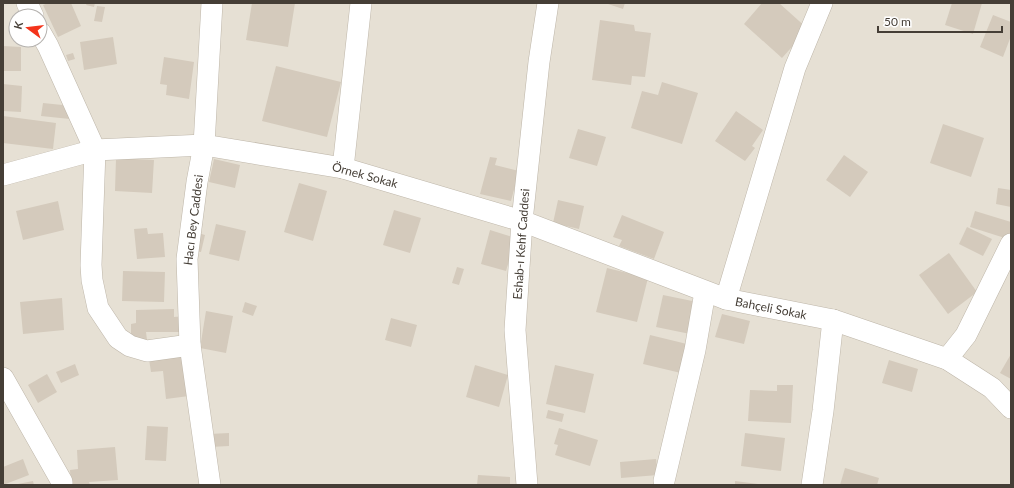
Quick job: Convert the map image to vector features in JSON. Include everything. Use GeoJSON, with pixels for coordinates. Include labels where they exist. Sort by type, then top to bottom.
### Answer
{"type":"FeatureCollection","features":[{"type":"Feature","properties":{"kind":"street","name":"Hacı Bey Caddesi"},"geometry":{"type":"LineString","coordinates":[[210,485],[190,346],[187,259],[197,182],[204,145],[212,3]]}},
{"type":"Feature","properties":{"kind":"street"},"geometry":{"type":"LineString","coordinates":[[343,168],[361,3]]}},
{"type":"Feature","properties":{"kind":"street","name":"Eshab-ı Kehf Caddesi"},"geometry":{"type":"LineString","coordinates":[[527,485],[515,330],[522,221],[539,62],[548,3]]}},
{"type":"Feature","properties":{"kind":"street"},"geometry":{"type":"LineString","coordinates":[[726,299],[795,68],[822,3]]}},
{"type":"Feature","properties":{"kind":"street"},"geometry":{"type":"LineString","coordinates":[[48,47],[95,150],[91,266],[92,280],[98,308],[118,338],[130,346],[147,351],[190,346]]}},
{"type":"Feature","properties":{"kind":"street","name":"Örnek Sokak"},"geometry":{"type":"LineString","coordinates":[[3,175],[95,150],[204,145],[343,168],[522,221]]}},
{"type":"Feature","properties":{"kind":"street","name":"Bahçeli Sokak"},"geometry":{"type":"LineString","coordinates":[[522,221],[726,299],[833,320],[947,359],[992,388],[1011,408]]}},
{"type":"Feature","properties":{"kind":"street"},"geometry":{"type":"LineString","coordinates":[[947,359],[966,335],[1011,244]]}},
{"type":"Feature","properties":{"kind":"street"},"geometry":{"type":"LineString","coordinates":[[664,481],[695,350],[705,292]]}},
{"type":"Feature","properties":{"kind":"street"},"geometry":{"type":"LineString","coordinates":[[812,485],[823,411],[833,320]]}},
{"type":"Feature","properties":{"kind":"street"},"geometry":{"type":"LineString","coordinates":[[3,378],[62,482],[62,485]]}},
{"type":"Feature","properties":{"kind":"shaded area"},"geometry":{"type":"Polygon","coordinates":[[[3,3],[1011,3],[1011,485],[3,485],[3,3]]]}},
{"type":"Feature","properties":{"kind":"building"},"geometry":{"type":"Polygon","coordinates":[[[48,3],[71,3],[81,26],[58,37],[48,16],[48,8],[44,8],[43,5],[48,3]]]}},
{"type":"Feature","properties":{"kind":"building"},"geometry":{"type":"Polygon","coordinates":[[[87,3],[95,3],[94,7],[86,5],[87,3]]]}},
{"type":"Feature","properties":{"kind":"building"},"geometry":{"type":"Polygon","coordinates":[[[252,3],[295,3],[288,47],[246,40],[252,3]]]}},
{"type":"Feature","properties":{"kind":"building"},"geometry":{"type":"Polygon","coordinates":[[[605,3],[625,3],[623,9],[605,3]]]}},
{"type":"Feature","properties":{"kind":"building"},"geometry":{"type":"Polygon","coordinates":[[[762,3],[779,3],[808,29],[782,58],[744,24],[762,3]]]}},
{"type":"Feature","properties":{"kind":"building"},"geometry":{"type":"Polygon","coordinates":[[[952,3],[982,3],[973,34],[945,25],[952,3]]]}},
{"type":"Feature","properties":{"kind":"building"},"geometry":{"type":"Polygon","coordinates":[[[97,6],[105,7],[102,22],[94,21],[97,6]]]}},
{"type":"Feature","properties":{"kind":"building"},"geometry":{"type":"Polygon","coordinates":[[[993,15],[1011,22],[1011,36],[1003,57],[980,47],[993,15]]]}},
{"type":"Feature","properties":{"kind":"building"},"geometry":{"type":"Polygon","coordinates":[[[600,20],[634,25],[635,31],[651,33],[645,77],[632,76],[631,85],[592,80],[600,20]]]}},
{"type":"Feature","properties":{"kind":"building"},"geometry":{"type":"Polygon","coordinates":[[[113,37],[117,64],[84,70],[80,42],[113,37]]]}},
{"type":"Feature","properties":{"kind":"building"},"geometry":{"type":"Polygon","coordinates":[[[3,46],[8,46],[8,48],[21,48],[21,71],[3,71],[3,46]]]}},
{"type":"Feature","properties":{"kind":"building"},"geometry":{"type":"Polygon","coordinates":[[[73,53],[75,59],[68,61],[66,55],[73,53]]]}},
{"type":"Feature","properties":{"kind":"building"},"geometry":{"type":"Polygon","coordinates":[[[164,57],[194,62],[189,99],[166,95],[167,85],[160,84],[164,57]]]}},
{"type":"Feature","properties":{"kind":"building"},"geometry":{"type":"Polygon","coordinates":[[[276,66],[341,82],[327,137],[262,121],[276,66]]]}},
{"type":"Feature","properties":{"kind":"building"},"geometry":{"type":"Polygon","coordinates":[[[662,82],[698,93],[682,144],[631,128],[642,91],[658,95],[662,82]]]}},
{"type":"Feature","properties":{"kind":"building"},"geometry":{"type":"Polygon","coordinates":[[[3,84],[22,86],[21,112],[3,111],[3,84]]]}},
{"type":"Feature","properties":{"kind":"building"},"geometry":{"type":"Polygon","coordinates":[[[43,103],[72,106],[70,119],[41,116],[43,103]]]}},
{"type":"Feature","properties":{"kind":"building"},"geometry":{"type":"Polygon","coordinates":[[[736,111],[763,130],[752,146],[755,148],[745,161],[715,141],[736,111]]]}},
{"type":"Feature","properties":{"kind":"building"},"geometry":{"type":"Polygon","coordinates":[[[3,116],[56,123],[53,149],[3,143],[3,116]]]}},
{"type":"Feature","properties":{"kind":"building"},"geometry":{"type":"Polygon","coordinates":[[[943,124],[984,138],[971,177],[930,163],[943,124]]]}},
{"type":"Feature","properties":{"kind":"building"},"geometry":{"type":"Polygon","coordinates":[[[578,129],[606,137],[597,166],[569,158],[578,129]]]}},
{"type":"Feature","properties":{"kind":"building"},"geometry":{"type":"Polygon","coordinates":[[[844,155],[868,172],[850,197],[826,180],[844,155]]]}},
{"type":"Feature","properties":{"kind":"building"},"geometry":{"type":"Polygon","coordinates":[[[490,157],[497,158],[495,165],[519,171],[511,201],[480,194],[490,157]]]}},
{"type":"Feature","properties":{"kind":"building"},"geometry":{"type":"Polygon","coordinates":[[[116,158],[154,160],[152,193],[115,191],[116,158]]]}},
{"type":"Feature","properties":{"kind":"building"},"geometry":{"type":"Polygon","coordinates":[[[214,159],[240,165],[235,188],[209,182],[214,159]]]}},
{"type":"Feature","properties":{"kind":"building"},"geometry":{"type":"Polygon","coordinates":[[[299,183],[327,191],[313,241],[284,232],[299,183]]]}},
{"type":"Feature","properties":{"kind":"building"},"geometry":{"type":"Polygon","coordinates":[[[998,188],[1011,190],[1011,207],[996,204],[998,188]]]}},
{"type":"Feature","properties":{"kind":"building"},"geometry":{"type":"Polygon","coordinates":[[[558,200],[584,206],[579,229],[553,223],[558,200]]]}},
{"type":"Feature","properties":{"kind":"building"},"geometry":{"type":"Polygon","coordinates":[[[58,201],[64,230],[23,240],[16,211],[58,201]]]}},
{"type":"Feature","properties":{"kind":"building"},"geometry":{"type":"Polygon","coordinates":[[[394,210],[421,218],[410,253],[383,245],[394,210]]]}},
{"type":"Feature","properties":{"kind":"building"},"geometry":{"type":"Polygon","coordinates":[[[975,211],[1011,222],[1011,231],[1008,239],[970,227],[975,211]]]}},
{"type":"Feature","properties":{"kind":"building"},"geometry":{"type":"Polygon","coordinates":[[[622,215],[664,232],[654,259],[619,246],[622,240],[613,237],[622,215]]]}},
{"type":"Feature","properties":{"kind":"building"},"geometry":{"type":"Polygon","coordinates":[[[216,224],[246,231],[239,261],[209,254],[216,224]]]}},
{"type":"Feature","properties":{"kind":"building"},"geometry":{"type":"Polygon","coordinates":[[[967,227],[992,239],[983,256],[959,244],[967,227]]]}},
{"type":"Feature","properties":{"kind":"building"},"geometry":{"type":"Polygon","coordinates":[[[147,228],[148,234],[163,233],[165,257],[137,259],[134,229],[147,228]]]}},
{"type":"Feature","properties":{"kind":"building"},"geometry":{"type":"Polygon","coordinates":[[[490,230],[516,238],[506,271],[481,264],[490,230]]]}},
{"type":"Feature","properties":{"kind":"building"},"geometry":{"type":"Polygon","coordinates":[[[198,233],[205,235],[201,252],[194,251],[198,233]]]}},
{"type":"Feature","properties":{"kind":"building"},"geometry":{"type":"Polygon","coordinates":[[[949,253],[977,292],[948,314],[919,275],[949,253]]]}},
{"type":"Feature","properties":{"kind":"building"},"geometry":{"type":"Polygon","coordinates":[[[457,267],[464,269],[459,285],[452,283],[457,267]]]}},
{"type":"Feature","properties":{"kind":"building"},"geometry":{"type":"Polygon","coordinates":[[[607,268],[648,278],[637,322],[596,312],[607,268]]]}},
{"type":"Feature","properties":{"kind":"building"},"geometry":{"type":"Polygon","coordinates":[[[123,271],[165,272],[164,302],[122,301],[123,271]]]}},
{"type":"Feature","properties":{"kind":"building"},"geometry":{"type":"Polygon","coordinates":[[[663,295],[702,303],[695,335],[656,327],[663,295]]]}},
{"type":"Feature","properties":{"kind":"building"},"geometry":{"type":"Polygon","coordinates":[[[62,298],[64,330],[23,334],[20,302],[62,298]]]}},
{"type":"Feature","properties":{"kind":"building"},"geometry":{"type":"Polygon","coordinates":[[[245,302],[257,306],[253,316],[242,312],[245,302]]]}},
{"type":"Feature","properties":{"kind":"building"},"geometry":{"type":"Polygon","coordinates":[[[174,309],[174,317],[184,316],[184,332],[146,332],[147,340],[131,340],[131,324],[136,323],[136,310],[174,309]]]}},
{"type":"Feature","properties":{"kind":"building"},"geometry":{"type":"Polygon","coordinates":[[[206,311],[233,316],[226,353],[200,348],[206,311]]]}},
{"type":"Feature","properties":{"kind":"building"},"geometry":{"type":"Polygon","coordinates":[[[722,314],[750,321],[744,344],[715,337],[722,314]]]}},
{"type":"Feature","properties":{"kind":"building"},"geometry":{"type":"Polygon","coordinates":[[[391,318],[417,325],[411,347],[385,340],[391,318]]]}},
{"type":"Feature","properties":{"kind":"building"},"geometry":{"type":"Polygon","coordinates":[[[650,335],[687,344],[681,373],[643,364],[650,335]]]}},
{"type":"Feature","properties":{"kind":"building"},"geometry":{"type":"Polygon","coordinates":[[[183,354],[189,396],[166,399],[163,371],[151,372],[149,359],[183,354]]]}},
{"type":"Feature","properties":{"kind":"building"},"geometry":{"type":"Polygon","coordinates":[[[1011,354],[1011,379],[1000,373],[1011,354]]]}},
{"type":"Feature","properties":{"kind":"building"},"geometry":{"type":"Polygon","coordinates":[[[889,360],[918,369],[912,392],[882,383],[889,360]]]}},
{"type":"Feature","properties":{"kind":"building"},"geometry":{"type":"Polygon","coordinates":[[[75,364],[79,375],[61,383],[56,372],[75,364]]]}},
{"type":"Feature","properties":{"kind":"building"},"geometry":{"type":"Polygon","coordinates":[[[475,365],[508,375],[499,407],[466,397],[475,365]]]}},
{"type":"Feature","properties":{"kind":"building"},"geometry":{"type":"Polygon","coordinates":[[[555,365],[594,374],[585,413],[546,404],[555,365]]]}},
{"type":"Feature","properties":{"kind":"building"},"geometry":{"type":"Polygon","coordinates":[[[47,374],[57,392],[38,403],[28,385],[47,374]]]}},
{"type":"Feature","properties":{"kind":"building"},"geometry":{"type":"Polygon","coordinates":[[[777,385],[793,385],[791,423],[748,421],[750,390],[777,391],[777,385]]]}},
{"type":"Feature","properties":{"kind":"building"},"geometry":{"type":"Polygon","coordinates":[[[548,410],[564,414],[562,422],[546,418],[548,410]]]}},
{"type":"Feature","properties":{"kind":"building"},"geometry":{"type":"Polygon","coordinates":[[[147,426],[168,427],[166,461],[145,460],[147,426]]]}},
{"type":"Feature","properties":{"kind":"building"},"geometry":{"type":"Polygon","coordinates":[[[559,428],[598,440],[590,466],[555,455],[558,445],[554,444],[559,428]]]}},
{"type":"Feature","properties":{"kind":"building"},"geometry":{"type":"Polygon","coordinates":[[[229,433],[229,446],[210,447],[209,434],[229,433]]]}},
{"type":"Feature","properties":{"kind":"building"},"geometry":{"type":"Polygon","coordinates":[[[745,433],[785,438],[781,471],[741,466],[745,433]]]}},
{"type":"Feature","properties":{"kind":"building"},"geometry":{"type":"Polygon","coordinates":[[[115,447],[118,480],[89,482],[90,485],[71,485],[70,470],[78,469],[77,450],[115,447]]]}},
{"type":"Feature","properties":{"kind":"building"},"geometry":{"type":"Polygon","coordinates":[[[23,459],[29,475],[3,485],[3,467],[23,459]]]}},
{"type":"Feature","properties":{"kind":"building"},"geometry":{"type":"Polygon","coordinates":[[[656,459],[658,475],[621,478],[620,462],[656,459]]]}},
{"type":"Feature","properties":{"kind":"building"},"geometry":{"type":"Polygon","coordinates":[[[845,468],[879,478],[877,485],[840,485],[845,468]]]}},
{"type":"Feature","properties":{"kind":"building"},"geometry":{"type":"Polygon","coordinates":[[[478,475],[510,477],[510,485],[477,485],[478,475]]]}},
{"type":"Feature","properties":{"kind":"building"},"geometry":{"type":"Polygon","coordinates":[[[33,481],[34,485],[18,485],[18,484],[33,481]]]}},
{"type":"Feature","properties":{"kind":"building"},"geometry":{"type":"Polygon","coordinates":[[[735,481],[758,484],[758,485],[735,485],[735,481]]]}}]}
